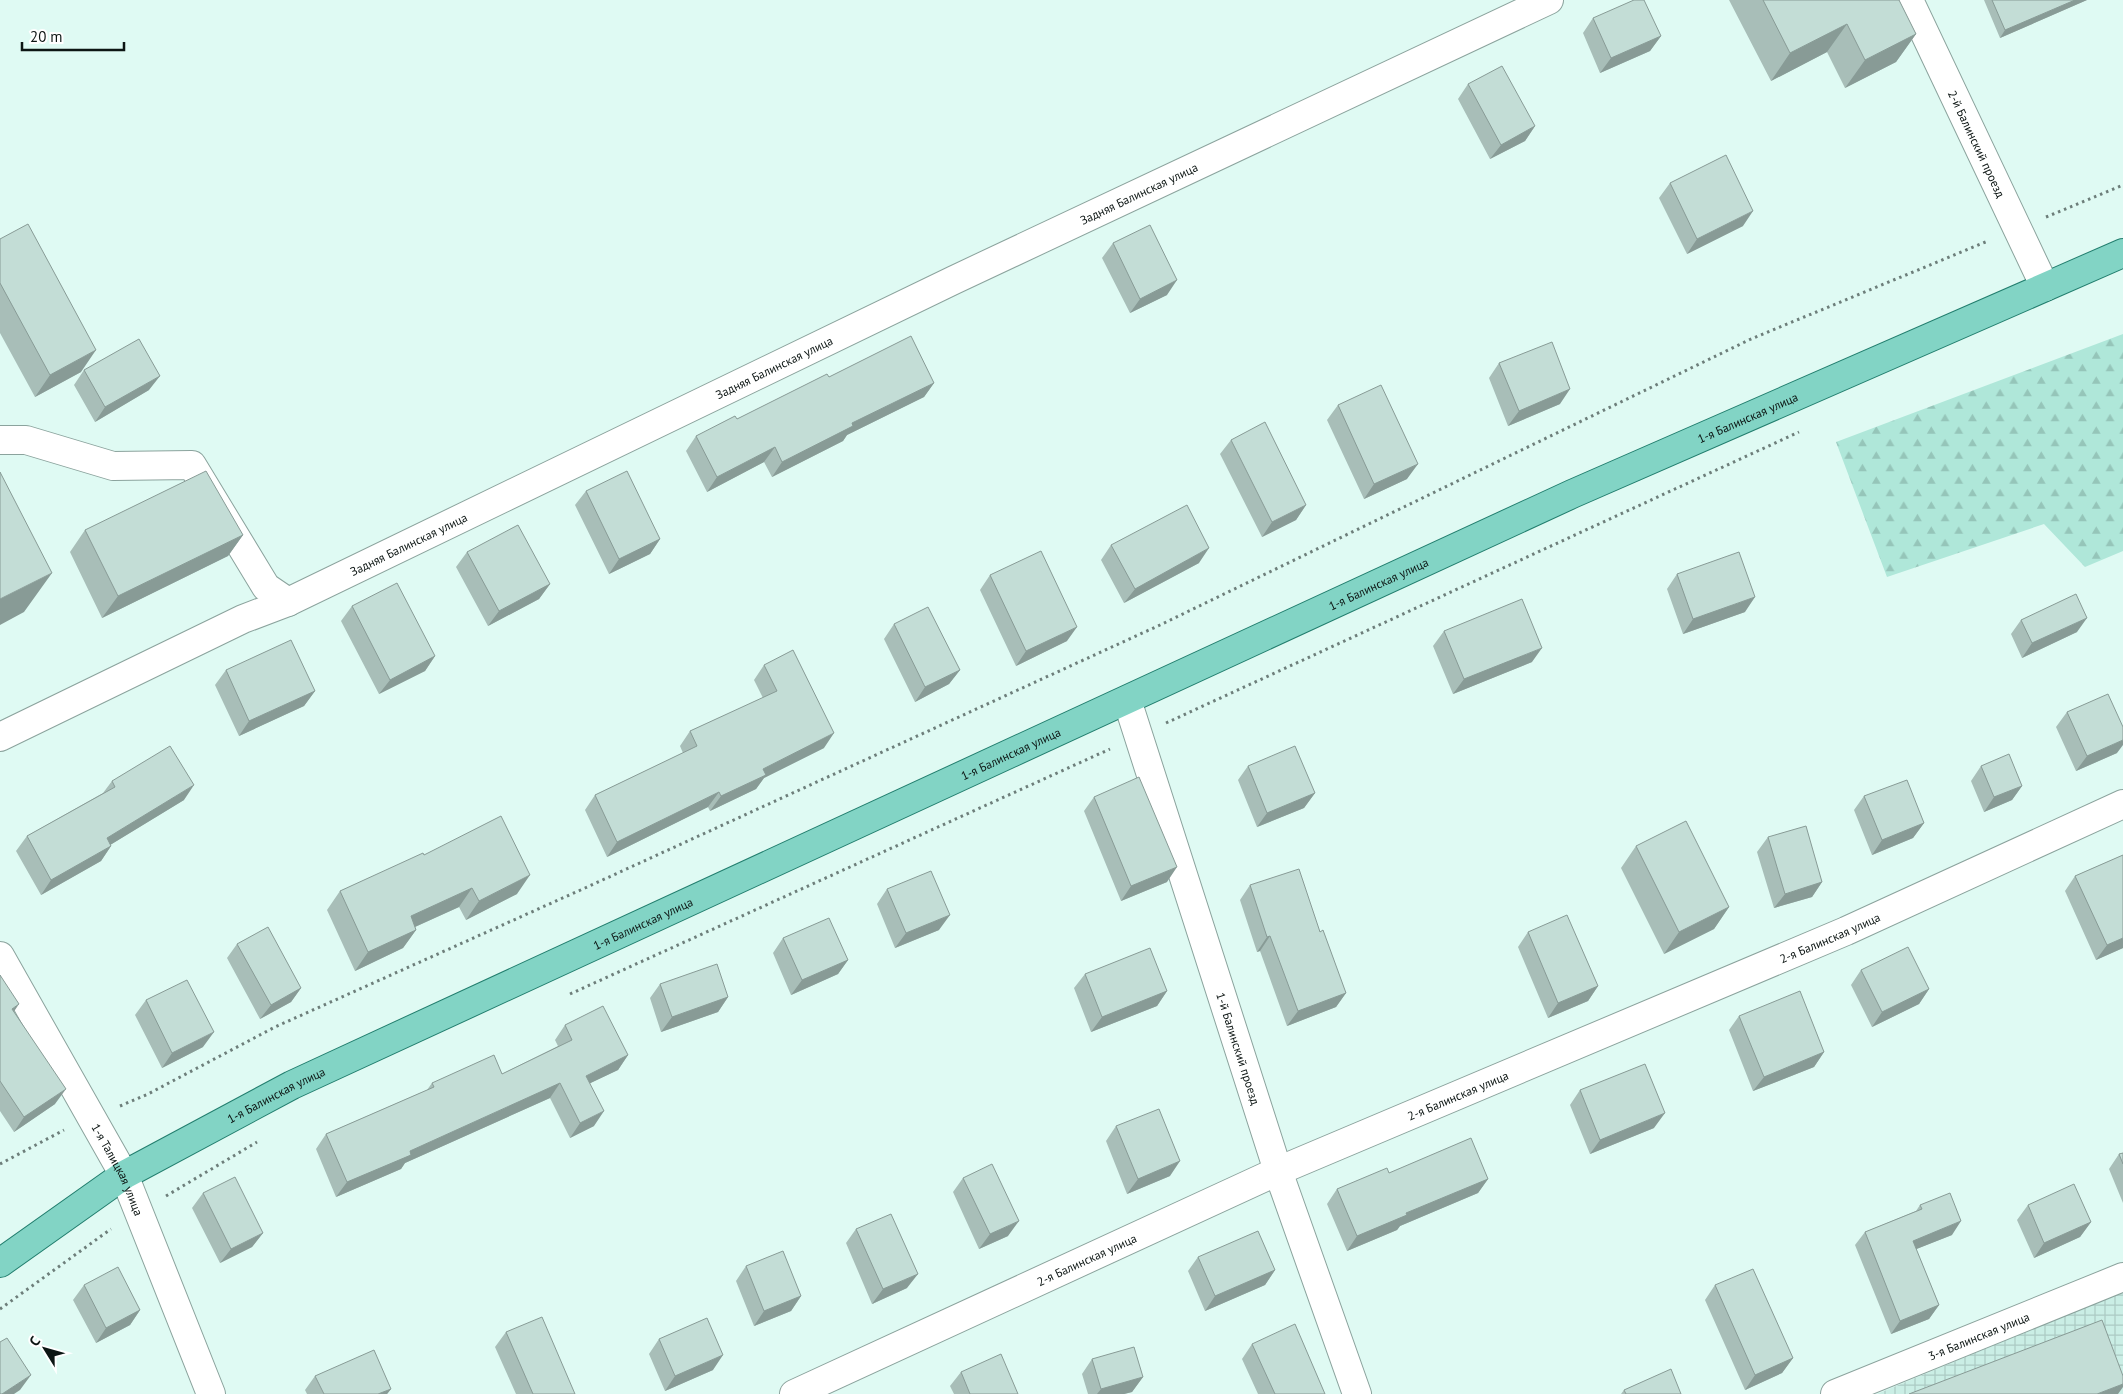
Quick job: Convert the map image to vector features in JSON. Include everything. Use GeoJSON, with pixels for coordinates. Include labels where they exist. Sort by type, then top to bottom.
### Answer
{"type":"FeatureCollection","features":[{"type":"Feature","properties":{"kind":"main road","name":"1-я Балинская улица"},"geometry":{"type":"LineString","coordinates":[[0,1263],[124,1175],[292,1086],[1572,494],[2123,253]]}},
{"type":"Feature","properties":{"kind":"street","name":"Задняя Балинская улица"},"geometry":{"type":"LineString","coordinates":[[0,737],[243,619],[288,602],[945,284],[1549,0]]}},
{"type":"Feature","properties":{"kind":"street","name":"2-й Балинский проезд"},"geometry":{"type":"LineString","coordinates":[[1909,0],[2045,286]]}},
{"type":"Feature","properties":{"kind":"street"},"geometry":{"type":"LineString","coordinates":[[0,440],[26,440],[113,466],[192,465],[266,586],[288,602]]}},
{"type":"Feature","properties":{"kind":"street","name":"1-й Балинский проезд"},"geometry":{"type":"LineString","coordinates":[[1127,700],[1278,1171],[1357,1394]]}},
{"type":"Feature","properties":{"kind":"street","name":"2-я Балинская улица"},"geometry":{"type":"LineString","coordinates":[[794,1394],[1278,1171],[1846,931],[2123,804]]}},
{"type":"Feature","properties":{"kind":"street","name":"1-я Талицкая улица"},"geometry":{"type":"LineString","coordinates":[[0,956],[124,1175],[211,1394]]}},
{"type":"Feature","properties":{"kind":"street","name":"3-я Балинская улица"},"geometry":{"type":"LineString","coordinates":[[1836,1394],[2123,1277]]}},
{"type":"Feature","properties":{"kind":"path"},"geometry":{"type":"LineString","coordinates":[[0,1164],[46,1138],[148,1094],[275,1027],[586,888],[1160,625],[1751,339],[1961,252]]}},
{"type":"Feature","properties":{"kind":"path"},"geometry":{"type":"LineString","coordinates":[[565,997],[1139,736],[1806,429]]}},
{"type":"Feature","properties":{"kind":"path"},"geometry":{"type":"LineString","coordinates":[[0,1309],[107,1231],[258,1142]]}},
{"type":"Feature","properties":{"kind":"shaded area"},"geometry":{"type":"Polygon","coordinates":[[[2123,1291],[2123,1394],[1877,1394],[2123,1291]]]}},
{"type":"Feature","properties":{"kind":"green space"},"geometry":{"type":"Polygon","coordinates":[[[2123,334],[2123,551],[2085,567],[2044,524],[1887,577],[1836,442],[2123,334]]]}},
{"type":"Feature","properties":{"kind":"building"},"geometry":{"type":"Polygon","coordinates":[[[1634,0],[1644,0],[1661,36],[1611,58],[1593,18],[1634,0]]]}},
{"type":"Feature","properties":{"kind":"building"},"geometry":{"type":"Polygon","coordinates":[[[1763,0],[1899,0],[1916,34],[1865,60],[1847,24],[1790,53],[1763,0]]]}},
{"type":"Feature","properties":{"kind":"building"},"geometry":{"type":"Polygon","coordinates":[[[1992,0],[2075,0],[2005,30],[1992,0]]]}},
{"type":"Feature","properties":{"kind":"building"},"geometry":{"type":"Polygon","coordinates":[[[1502,66],[1535,126],[1501,145],[1468,84],[1502,66]]]}},
{"type":"Feature","properties":{"kind":"building"},"geometry":{"type":"Polygon","coordinates":[[[1726,155],[1753,211],[1697,239],[1670,183],[1726,155]]]}},
{"type":"Feature","properties":{"kind":"building"},"geometry":{"type":"Polygon","coordinates":[[[28,224],[96,350],[50,375],[0,283],[0,239],[28,224]]]}},
{"type":"Feature","properties":{"kind":"building"},"geometry":{"type":"Polygon","coordinates":[[[1150,225],[1177,280],[1140,299],[1113,243],[1150,225]]]}},
{"type":"Feature","properties":{"kind":"building"},"geometry":{"type":"Polygon","coordinates":[[[911,336],[934,383],[852,423],[853,426],[782,462],[775,447],[717,477],[696,436],[735,416],[737,419],[827,374],[829,377],[911,336]]]}},
{"type":"Feature","properties":{"kind":"building"},"geometry":{"type":"Polygon","coordinates":[[[139,339],[160,376],[105,407],[84,370],[139,339]]]}},
{"type":"Feature","properties":{"kind":"building"},"geometry":{"type":"Polygon","coordinates":[[[1552,342],[1570,389],[1519,411],[1499,363],[1552,342]]]}},
{"type":"Feature","properties":{"kind":"building"},"geometry":{"type":"Polygon","coordinates":[[[1381,385],[1418,464],[1374,484],[1338,405],[1381,385]]]}},
{"type":"Feature","properties":{"kind":"building"},"geometry":{"type":"Polygon","coordinates":[[[1265,422],[1306,505],[1272,522],[1231,440],[1265,422]]]}},
{"type":"Feature","properties":{"kind":"building"},"geometry":{"type":"Polygon","coordinates":[[[206,471],[243,535],[118,596],[85,530],[206,471]]]}},
{"type":"Feature","properties":{"kind":"building"},"geometry":{"type":"Polygon","coordinates":[[[627,471],[660,539],[619,559],[586,491],[627,471]]]}},
{"type":"Feature","properties":{"kind":"building"},"geometry":{"type":"Polygon","coordinates":[[[0,472],[52,573],[0,599],[0,472]]]}},
{"type":"Feature","properties":{"kind":"building"},"geometry":{"type":"Polygon","coordinates":[[[1187,505],[1209,548],[1135,589],[1111,545],[1187,505]]]}},
{"type":"Feature","properties":{"kind":"building"},"geometry":{"type":"Polygon","coordinates":[[[518,525],[550,584],[499,611],[467,552],[518,525]]]}},
{"type":"Feature","properties":{"kind":"building"},"geometry":{"type":"Polygon","coordinates":[[[1041,551],[1077,627],[1026,651],[990,575],[1041,551]]]}},
{"type":"Feature","properties":{"kind":"building"},"geometry":{"type":"Polygon","coordinates":[[[1739,552],[1755,597],[1693,619],[1677,574],[1739,552]]]}},
{"type":"Feature","properties":{"kind":"building"},"geometry":{"type":"Polygon","coordinates":[[[397,583],[435,656],[390,680],[352,606],[397,583]]]}},
{"type":"Feature","properties":{"kind":"building"},"geometry":{"type":"Polygon","coordinates":[[[2076,594],[2087,618],[2032,643],[2021,620],[2076,594]]]}},
{"type":"Feature","properties":{"kind":"building"},"geometry":{"type":"Polygon","coordinates":[[[1522,599],[1542,648],[1464,679],[1444,631],[1522,599]]]}},
{"type":"Feature","properties":{"kind":"building"},"geometry":{"type":"Polygon","coordinates":[[[928,607],[960,670],[925,687],[894,624],[928,607]]]}},
{"type":"Feature","properties":{"kind":"building"},"geometry":{"type":"Polygon","coordinates":[[[291,640],[315,691],[249,721],[226,670],[291,640]]]}},
{"type":"Feature","properties":{"kind":"building"},"geometry":{"type":"Polygon","coordinates":[[[793,650],[834,733],[763,769],[766,775],[721,796],[719,792],[617,842],[595,795],[697,746],[690,731],[777,691],[764,665],[793,650]]]}},
{"type":"Feature","properties":{"kind":"building"},"geometry":{"type":"Polygon","coordinates":[[[2108,694],[2123,727],[2123,740],[2087,756],[2067,712],[2108,694]]]}},
{"type":"Feature","properties":{"kind":"building"},"geometry":{"type":"Polygon","coordinates":[[[170,746],[194,785],[107,838],[111,846],[51,880],[27,836],[115,787],[112,781],[170,746]]]}},
{"type":"Feature","properties":{"kind":"building"},"geometry":{"type":"Polygon","coordinates":[[[1295,746],[1315,793],[1267,813],[1248,766],[1295,746]]]}},
{"type":"Feature","properties":{"kind":"building"},"geometry":{"type":"Polygon","coordinates":[[[2009,754],[2022,786],[1994,797],[1981,766],[2009,754]]]}},
{"type":"Feature","properties":{"kind":"building"},"geometry":{"type":"Polygon","coordinates":[[[1139,777],[1177,867],[1131,886],[1094,797],[1139,777]]]}},
{"type":"Feature","properties":{"kind":"building"},"geometry":{"type":"Polygon","coordinates":[[[1907,780],[1924,823],[1882,840],[1864,796],[1907,780]]]}},
{"type":"Feature","properties":{"kind":"building"},"geometry":{"type":"Polygon","coordinates":[[[501,816],[530,875],[479,901],[472,888],[411,916],[416,930],[368,952],[340,891],[423,853],[424,855],[501,816]]]}},
{"type":"Feature","properties":{"kind":"building"},"geometry":{"type":"Polygon","coordinates":[[[1686,821],[1729,907],[1679,932],[1636,846],[1686,821]]]}},
{"type":"Feature","properties":{"kind":"building"},"geometry":{"type":"Polygon","coordinates":[[[1806,826],[1822,882],[1785,894],[1768,837],[1806,826]]]}},
{"type":"Feature","properties":{"kind":"building"},"geometry":{"type":"Polygon","coordinates":[[[2123,855],[2123,938],[2107,945],[2075,876],[2123,855]]]}},
{"type":"Feature","properties":{"kind":"building"},"geometry":{"type":"Polygon","coordinates":[[[1299,869],[1320,932],[1323,930],[1346,993],[1298,1011],[1270,936],[1267,937],[1250,885],[1299,869]]]}},
{"type":"Feature","properties":{"kind":"building"},"geometry":{"type":"Polygon","coordinates":[[[931,871],[950,915],[906,933],[887,889],[931,871]]]}},
{"type":"Feature","properties":{"kind":"building"},"geometry":{"type":"Polygon","coordinates":[[[1567,915],[1598,986],[1558,1003],[1528,932],[1567,915]]]}},
{"type":"Feature","properties":{"kind":"building"},"geometry":{"type":"Polygon","coordinates":[[[829,918],[848,960],[802,980],[783,938],[829,918]]]}},
{"type":"Feature","properties":{"kind":"building"},"geometry":{"type":"Polygon","coordinates":[[[268,927],[301,988],[271,1005],[237,944],[268,927]]]}},
{"type":"Feature","properties":{"kind":"building"},"geometry":{"type":"Polygon","coordinates":[[[1908,947],[1929,989],[1882,1012],[1861,970],[1908,947]]]}},
{"type":"Feature","properties":{"kind":"building"},"geometry":{"type":"Polygon","coordinates":[[[1150,948],[1167,991],[1102,1017],[1085,974],[1150,948]]]}},
{"type":"Feature","properties":{"kind":"building"},"geometry":{"type":"Polygon","coordinates":[[[717,964],[728,997],[672,1017],[660,984],[717,964]]]}},
{"type":"Feature","properties":{"kind":"building"},"geometry":{"type":"Polygon","coordinates":[[[0,975],[19,1004],[12,1009],[66,1089],[24,1117],[0,1081],[0,975]]]}},
{"type":"Feature","properties":{"kind":"building"},"geometry":{"type":"Polygon","coordinates":[[[187,980],[214,1032],[172,1053],[146,1000],[187,980]]]}},
{"type":"Feature","properties":{"kind":"building"},"geometry":{"type":"Polygon","coordinates":[[[1800,991],[1824,1052],[1764,1077],[1739,1016],[1800,991]]]}},
{"type":"Feature","properties":{"kind":"building"},"geometry":{"type":"Polygon","coordinates":[[[603,1006],[628,1055],[586,1076],[604,1111],[580,1123],[560,1083],[410,1151],[411,1155],[347,1182],[326,1134],[434,1087],[432,1083],[494,1055],[502,1074],[572,1040],[565,1025],[603,1006]]]}},
{"type":"Feature","properties":{"kind":"building"},"geometry":{"type":"Polygon","coordinates":[[[1645,1064],[1665,1113],[1600,1140],[1580,1090],[1645,1064]]]}},
{"type":"Feature","properties":{"kind":"building"},"geometry":{"type":"Polygon","coordinates":[[[1159,1109],[1180,1161],[1138,1179],[1116,1126],[1159,1109]]]}},
{"type":"Feature","properties":{"kind":"building"},"geometry":{"type":"Polygon","coordinates":[[[1471,1138],[1488,1179],[1406,1213],[1407,1215],[1357,1236],[1337,1189],[1387,1168],[1389,1173],[1471,1138]]]}},
{"type":"Feature","properties":{"kind":"building"},"geometry":{"type":"Polygon","coordinates":[[[2123,1153],[2123,1164],[2119,1154],[2123,1153]]]}},
{"type":"Feature","properties":{"kind":"building"},"geometry":{"type":"Polygon","coordinates":[[[992,1164],[1019,1221],[990,1234],[963,1178],[992,1164]]]}},
{"type":"Feature","properties":{"kind":"building"},"geometry":{"type":"Polygon","coordinates":[[[235,1177],[263,1233],[231,1249],[203,1193],[235,1177]]]}},
{"type":"Feature","properties":{"kind":"building"},"geometry":{"type":"Polygon","coordinates":[[[2074,1184],[2091,1222],[2044,1243],[2028,1205],[2074,1184]]]}},
{"type":"Feature","properties":{"kind":"building"},"geometry":{"type":"Polygon","coordinates":[[[1950,1193],[1961,1221],[1913,1241],[1939,1305],[1900,1321],[1865,1232],[1922,1209],[1920,1205],[1950,1193]]]}},
{"type":"Feature","properties":{"kind":"building"},"geometry":{"type":"Polygon","coordinates":[[[891,1214],[918,1274],[883,1289],[856,1229],[891,1214]]]}},
{"type":"Feature","properties":{"kind":"building"},"geometry":{"type":"Polygon","coordinates":[[[1258,1231],[1275,1270],[1215,1296],[1198,1257],[1258,1231]]]}},
{"type":"Feature","properties":{"kind":"building"},"geometry":{"type":"Polygon","coordinates":[[[783,1251],[801,1296],[764,1311],[746,1266],[783,1251]]]}},
{"type":"Feature","properties":{"kind":"building"},"geometry":{"type":"Polygon","coordinates":[[[118,1267],[140,1310],[106,1328],[84,1285],[118,1267]]]}},
{"type":"Feature","properties":{"kind":"building"},"geometry":{"type":"Polygon","coordinates":[[[1753,1269],[1793,1358],[1755,1375],[1715,1285],[1753,1269]]]}},
{"type":"Feature","properties":{"kind":"building"},"geometry":{"type":"Polygon","coordinates":[[[542,1317],[575,1394],[533,1394],[506,1332],[542,1317]]]}},
{"type":"Feature","properties":{"kind":"building"},"geometry":{"type":"Polygon","coordinates":[[[707,1318],[723,1355],[675,1376],[659,1339],[707,1318]]]}},
{"type":"Feature","properties":{"kind":"building"},"geometry":{"type":"Polygon","coordinates":[[[2102,1320],[2123,1376],[2123,1384],[2097,1394],[1909,1394],[2102,1320]]]}},
{"type":"Feature","properties":{"kind":"building"},"geometry":{"type":"Polygon","coordinates":[[[1295,1324],[1325,1394],[1275,1394],[1252,1344],[1295,1324]]]}},
{"type":"Feature","properties":{"kind":"building"},"geometry":{"type":"Polygon","coordinates":[[[7,1338],[31,1375],[0,1394],[0,1342],[7,1338]]]}},
{"type":"Feature","properties":{"kind":"building"},"geometry":{"type":"Polygon","coordinates":[[[1134,1347],[1143,1377],[1101,1389],[1092,1359],[1134,1347]]]}},
{"type":"Feature","properties":{"kind":"building"},"geometry":{"type":"Polygon","coordinates":[[[374,1350],[391,1389],[378,1394],[324,1394],[315,1376],[374,1350]]]}},
{"type":"Feature","properties":{"kind":"building"},"geometry":{"type":"Polygon","coordinates":[[[1001,1354],[1018,1394],[970,1394],[961,1372],[1001,1354]]]}},
{"type":"Feature","properties":{"kind":"building"},"geometry":{"type":"Polygon","coordinates":[[[1671,1369],[1681,1394],[1626,1394],[1624,1390],[1671,1369]]]}}]}
